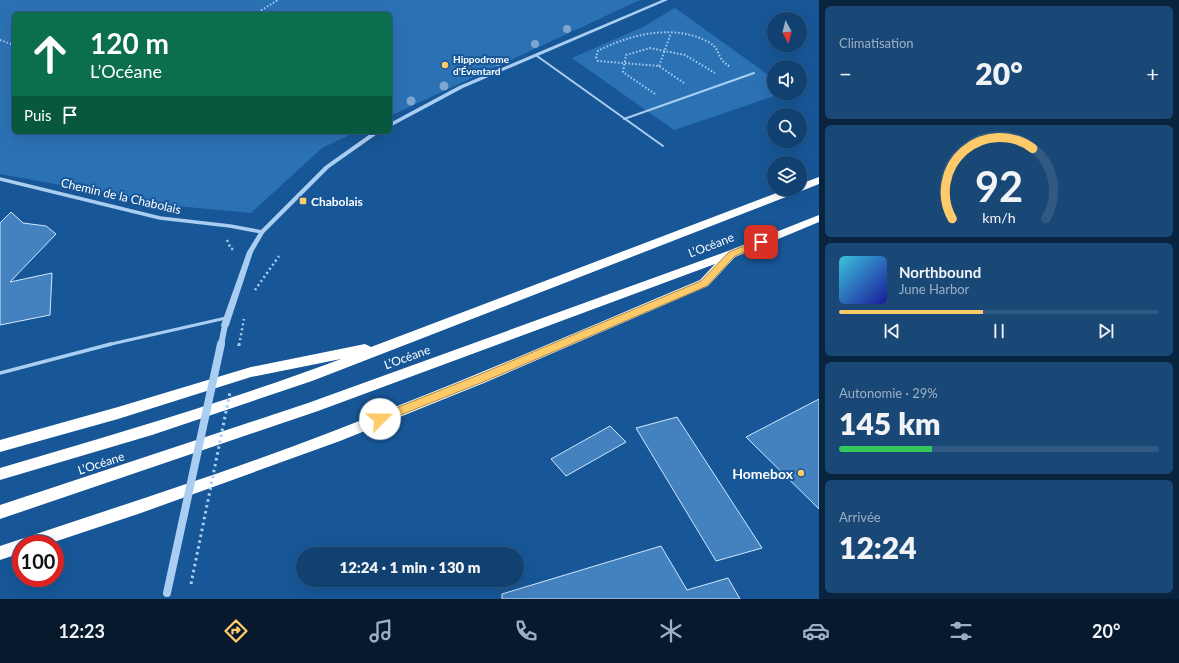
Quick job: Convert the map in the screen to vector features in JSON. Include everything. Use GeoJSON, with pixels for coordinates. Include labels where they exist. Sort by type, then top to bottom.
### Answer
{"type":"FeatureCollection","features":[{"type":"Feature","properties":{"kind":"highway"},"geometry":{"type":"LineString","coordinates":[[807,185],[819,180]]}},
{"type":"Feature","properties":{"kind":"highway","name":"L’Océane"},"geometry":{"type":"LineString","coordinates":[[0,474],[152,429],[307,377],[779,196]]}},
{"type":"Feature","properties":{"kind":"highway","name":"L’Océane"},"geometry":{"type":"LineString","coordinates":[[0,512],[314,407],[732,254],[819,218]]}},
{"type":"Feature","properties":{"kind":"highway"},"geometry":{"type":"LineString","coordinates":[[54,535],[328,440],[479,379],[704,284],[732,254]]}},
{"type":"Feature","properties":{"kind":"highway"},"geometry":{"type":"LineString","coordinates":[[0,446],[118,413],[251,372],[399,342]]}},
{"type":"Feature","properties":{"kind":"highway"},"geometry":{"type":"LineString","coordinates":[[0,553],[12,549]]}},
{"type":"Feature","properties":{"kind":"street"},"geometry":{"type":"LineString","coordinates":[[392,124],[461,87],[666,0]]}},
{"type":"Feature","properties":{"kind":"street"},"geometry":{"type":"LineString","coordinates":[[166,596],[226,321],[250,252],[262,232],[327,167],[374,134]]}},
{"type":"Feature","properties":{"kind":"street","name":"Chemin de la Chabolais"},"geometry":{"type":"LineString","coordinates":[[0,179],[160,218],[230,226],[262,232]]}},
{"type":"Feature","properties":{"kind":"lane"},"geometry":{"type":"LineString","coordinates":[[537,56],[663,146]]}},
{"type":"Feature","properties":{"kind":"lane"},"geometry":{"type":"LineString","coordinates":[[624,119],[754,73]]}},
{"type":"Feature","properties":{"kind":"lane"},"geometry":{"type":"LineString","coordinates":[[0,373],[226,321]]}},
{"type":"Feature","properties":{"kind":"path"},"geometry":{"type":"LineString","coordinates":[[258,12],[278,0]]}},
{"type":"Feature","properties":{"kind":"path"},"geometry":{"type":"LineString","coordinates":[[659,66],[671,33]]}},
{"type":"Feature","properties":{"kind":"path"},"geometry":{"type":"LineString","coordinates":[[698,93],[659,66],[598,60],[596,57],[598,51],[607,45],[644,34],[671,33],[696,37],[708,42],[716,48],[722,61],[746,76]]}},
{"type":"Feature","properties":{"kind":"path"},"geometry":{"type":"LineString","coordinates":[[0,40],[12,44]]}},
{"type":"Feature","properties":{"kind":"path"},"geometry":{"type":"LineString","coordinates":[[668,103],[623,72],[626,55],[650,48],[685,55],[730,82]]}},
{"type":"Feature","properties":{"kind":"path"},"geometry":{"type":"LineString","coordinates":[[253,293],[279,256]]}},
{"type":"Feature","properties":{"kind":"path"},"geometry":{"type":"LineString","coordinates":[[238,350],[246,312]]}},
{"type":"Feature","properties":{"kind":"path"},"geometry":{"type":"LineString","coordinates":[[191,584],[230,389]]}},
{"type":"Feature","properties":{"kind":"shaded area","name":"Hippodrome d'Éventard"},"geometry":{"type":"Polygon","coordinates":[[[0,0],[640,0],[392,115],[392,12],[12,12],[12,134],[352,134],[322,148],[251,213],[176,206],[0,174],[0,0]]]}},
{"type":"Feature","properties":{"kind":"shaded area"},"geometry":{"type":"Polygon","coordinates":[[[675,8],[767,74],[767,98],[674,130],[572,58],[643,27],[675,8]]]}},
{"type":"Feature","properties":{"kind":"building"},"geometry":{"type":"Polygon","coordinates":[[[11,212],[23,223],[46,226],[56,234],[10,282],[52,273],[50,315],[0,325],[0,223],[11,212]]]}},
{"type":"Feature","properties":{"kind":"building","name":"Homebox"},"geometry":{"type":"Polygon","coordinates":[[[819,399],[819,509],[746,437],[819,399]]]}},
{"type":"Feature","properties":{"kind":"building"},"geometry":{"type":"Polygon","coordinates":[[[677,417],[762,548],[716,561],[636,428],[677,417]]]}},
{"type":"Feature","properties":{"kind":"building"},"geometry":{"type":"Polygon","coordinates":[[[610,426],[626,442],[566,476],[551,459],[610,426]]]}},
{"type":"Feature","properties":{"kind":"building"},"geometry":{"type":"Polygon","coordinates":[[[661,546],[687,590],[728,578],[740,599],[502,599],[502,594],[661,546]]]}},
{"type":"Feature","properties":{"kind":"place","name":"Hippodrome d'Éventard"},"geometry":{"type":"Point","coordinates":[445,65]}},
{"type":"Feature","properties":{"kind":"place","name":"Chabolais"},"geometry":{"type":"Point","coordinates":[303,201]}},
{"type":"Feature","properties":{"kind":"place","name":"Homebox"},"geometry":{"type":"Point","coordinates":[801,473]}},
{"type":"Feature","properties":{"kind":"route"},"geometry":{"type":"LineString","coordinates":[[380,419],[704,284],[732,254],[761,242]]}}]}
